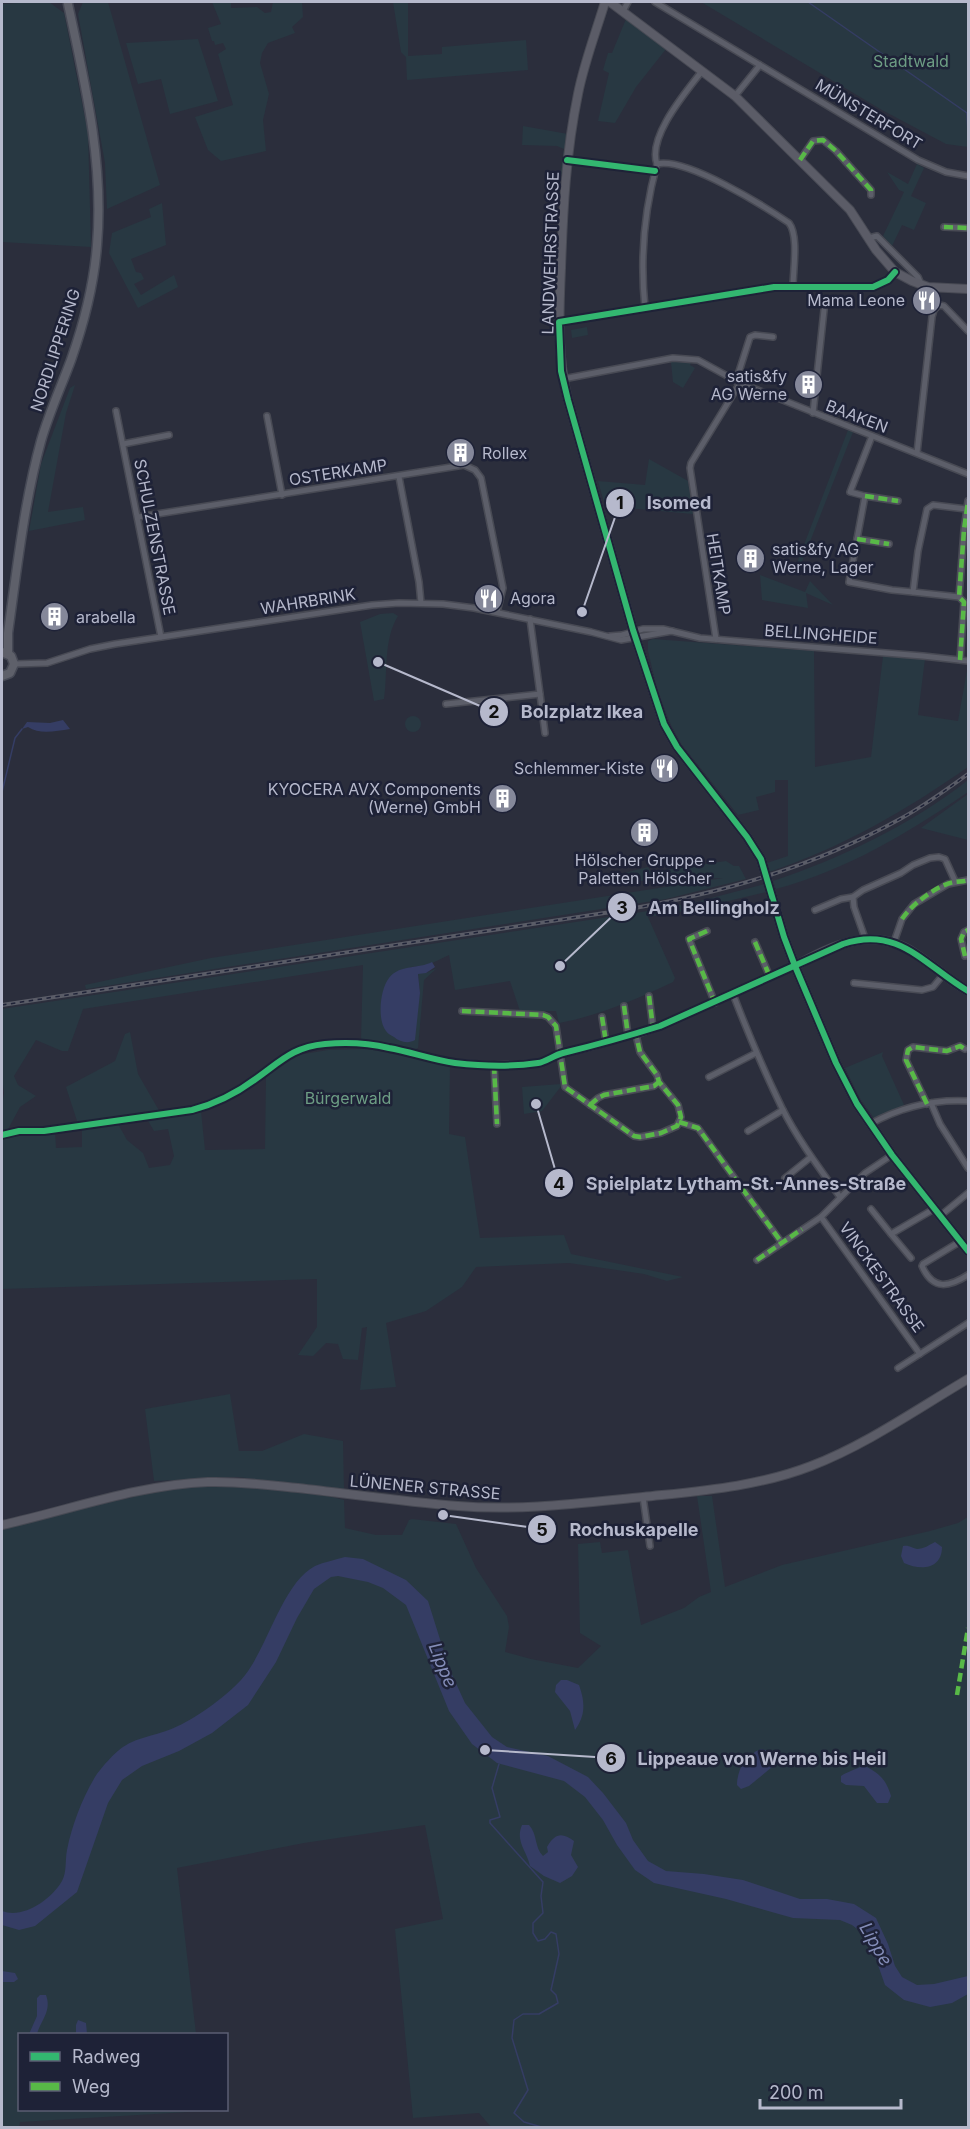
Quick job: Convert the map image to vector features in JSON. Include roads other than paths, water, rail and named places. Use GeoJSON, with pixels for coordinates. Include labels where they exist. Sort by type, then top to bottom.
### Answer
{"type":"FeatureCollection","features":[{"type":"Feature","properties":{"kind":"main road"},"geometry":{"type":"LineString","coordinates":[[58,2],[70,3]]}},
{"type":"Feature","properties":{"kind":"main road","name":"NORDLIPPERING"},"geometry":{"type":"LineString","coordinates":[[4,651],[33,473],[46,426],[83,324],[94,276],[97,248],[99,190],[93,130],[70,3]]}},
{"type":"Feature","properties":{"kind":"main road"},"geometry":{"type":"LineString","coordinates":[[2,678],[12,671],[14,664],[13,659],[4,651]]}},
{"type":"Feature","properties":{"kind":"street","name":"LANDWEHRSTRASSE"},"geometry":{"type":"LineString","coordinates":[[605,2],[584,69],[570,138],[563,203],[559,322],[563,378],[634,634],[655,702],[666,728],[747,837],[761,860],[795,966],[838,1068],[857,1104],[892,1155],[969,1251]]}},
{"type":"Feature","properties":{"kind":"street"},"geometry":{"type":"LineString","coordinates":[[610,2],[735,96],[850,210],[884,261],[895,272],[921,284],[938,288],[969,289]]}},
{"type":"Feature","properties":{"kind":"street"},"geometry":{"type":"LineString","coordinates":[[623,12],[628,2]]}},
{"type":"Feature","properties":{"kind":"street","name":"MÜNSTERFORT"},"geometry":{"type":"LineString","coordinates":[[655,2],[918,160],[939,170],[969,176]]}},
{"type":"Feature","properties":{"kind":"street"},"geometry":{"type":"LineString","coordinates":[[735,96],[760,65]]}},
{"type":"Feature","properties":{"kind":"street"},"geometry":{"type":"LineString","coordinates":[[645,308],[642,252],[657,164],[654,157],[664,127],[677,104],[702,71]]}},
{"type":"Feature","properties":{"kind":"street"},"geometry":{"type":"LineString","coordinates":[[800,160],[813,141],[823,140],[871,190],[871,195]]}},
{"type":"Feature","properties":{"kind":"street"},"geometry":{"type":"LineString","coordinates":[[657,164],[666,162],[704,176],[735,190],[789,223],[794,238],[793,287]]}},
{"type":"Feature","properties":{"kind":"street"},"geometry":{"type":"LineString","coordinates":[[944,227],[969,228]]}},
{"type":"Feature","properties":{"kind":"street"},"geometry":{"type":"LineString","coordinates":[[869,238],[876,236],[884,242],[918,277],[921,284]]}},
{"type":"Feature","properties":{"kind":"street"},"geometry":{"type":"LineString","coordinates":[[559,322],[746,291],[793,287],[873,287],[888,280],[895,272]]}},
{"type":"Feature","properties":{"kind":"street"},"geometry":{"type":"LineString","coordinates":[[917,453],[932,317],[935,308],[939,305],[944,306],[969,331]]}},
{"type":"Feature","properties":{"kind":"street"},"geometry":{"type":"LineString","coordinates":[[813,413],[824,310]]}},
{"type":"Feature","properties":{"kind":"street"},"geometry":{"type":"LineString","coordinates":[[738,382],[750,337],[755,334],[773,337]]}},
{"type":"Feature","properties":{"kind":"street","name":"BAAKEN"},"geometry":{"type":"LineString","coordinates":[[563,378],[682,358],[705,363],[738,382],[969,474]]}},
{"type":"Feature","properties":{"kind":"street","name":"HEITKAMP"},"geometry":{"type":"LineString","coordinates":[[716,639],[690,468],[738,382]]}},
{"type":"Feature","properties":{"kind":"street","name":"SCHULZENSTRASSE"},"geometry":{"type":"LineString","coordinates":[[116,411],[161,637]]}},
{"type":"Feature","properties":{"kind":"street","name":"OSTERKAMP"},"geometry":{"type":"LineString","coordinates":[[267,416],[282,495]]}},
{"type":"Feature","properties":{"kind":"street","name":"SCHULZENSTRASSE"},"geometry":{"type":"LineString","coordinates":[[123,444],[169,435]]}},
{"type":"Feature","properties":{"kind":"street"},"geometry":{"type":"LineString","coordinates":[[872,436],[850,492],[898,501]]}},
{"type":"Feature","properties":{"kind":"street","name":"OSTERKAMP"},"geometry":{"type":"LineString","coordinates":[[138,517],[399,477],[460,465],[470,467],[481,478],[503,588],[497,612]]}},
{"type":"Feature","properties":{"kind":"street"},"geometry":{"type":"LineString","coordinates":[[399,477],[420,582],[421,603]]}},
{"type":"Feature","properties":{"kind":"street"},"geometry":{"type":"LineString","coordinates":[[865,496],[849,582],[892,590],[959,597],[964,602],[965,630],[960,660]]}},
{"type":"Feature","properties":{"kind":"street"},"geometry":{"type":"LineString","coordinates":[[959,597],[966,509],[969,501]]}},
{"type":"Feature","properties":{"kind":"street"},"geometry":{"type":"LineString","coordinates":[[914,592],[918,551],[927,509],[933,506],[966,509]]}},
{"type":"Feature","properties":{"kind":"street"},"geometry":{"type":"LineString","coordinates":[[857,539],[889,544]]}},
{"type":"Feature","properties":{"kind":"street"},"geometry":{"type":"LineString","coordinates":[[960,589],[969,590]]}},
{"type":"Feature","properties":{"kind":"street","name":"WAHRBRINK"},"geometry":{"type":"LineString","coordinates":[[14,664],[47,663],[100,646],[372,605],[443,604],[497,612],[621,640],[634,634]]}},
{"type":"Feature","properties":{"kind":"street"},"geometry":{"type":"LineString","coordinates":[[530,619],[545,733]]}},
{"type":"Feature","properties":{"kind":"street","name":"BELLINGHEIDE"},"geometry":{"type":"LineString","coordinates":[[634,634],[672,631],[700,638],[969,661]]}},
{"type":"Feature","properties":{"kind":"street"},"geometry":{"type":"LineString","coordinates":[[446,705],[540,694]]}},
{"type":"Feature","properties":{"kind":"street"},"geometry":{"type":"LineString","coordinates":[[815,910],[842,898],[854,897],[863,890],[930,858],[945,859],[955,881]]}},
{"type":"Feature","properties":{"kind":"street"},"geometry":{"type":"LineString","coordinates":[[894,942],[902,919],[914,904],[955,881],[962,882],[969,879]]}},
{"type":"Feature","properties":{"kind":"street"},"geometry":{"type":"LineString","coordinates":[[854,897],[854,907],[865,938]]}},
{"type":"Feature","properties":{"kind":"street"},"geometry":{"type":"LineString","coordinates":[[965,956],[961,939],[964,932],[969,930]]}},
{"type":"Feature","properties":{"kind":"street"},"geometry":{"type":"LineString","coordinates":[[707,931],[688,939],[715,1003]]}},
{"type":"Feature","properties":{"kind":"street"},"geometry":{"type":"LineString","coordinates":[[456,1063],[494,1065],[540,1063],[560,1054],[628,1035],[636,1035],[715,1003],[843,944],[865,938],[894,942],[916,954],[969,991]]}},
{"type":"Feature","properties":{"kind":"street"},"geometry":{"type":"LineString","coordinates":[[755,942],[770,977]]}},
{"type":"Feature","properties":{"kind":"street"},"geometry":{"type":"LineString","coordinates":[[854,983],[922,990],[933,987],[944,975]]}},
{"type":"Feature","properties":{"kind":"street"},"geometry":{"type":"LineString","coordinates":[[733,994],[756,1053],[783,1110],[811,1157],[840,1197]]}},
{"type":"Feature","properties":{"kind":"street"},"geometry":{"type":"LineString","coordinates":[[649,996],[653,1028]]}},
{"type":"Feature","properties":{"kind":"street"},"geometry":{"type":"LineString","coordinates":[[624,1006],[628,1035]]}},
{"type":"Feature","properties":{"kind":"street"},"geometry":{"type":"LineString","coordinates":[[462,1011],[548,1017],[555,1026],[565,1087],[628,1133],[640,1137],[672,1129],[681,1117],[678,1105],[659,1082],[657,1075],[640,1052],[636,1035]]}},
{"type":"Feature","properties":{"kind":"street"},"geometry":{"type":"LineString","coordinates":[[602,1017],[606,1042]]}},
{"type":"Feature","properties":{"kind":"street"},"geometry":{"type":"LineString","coordinates":[[965,1049],[960,1046],[947,1051],[914,1047],[908,1050],[906,1060],[940,1124],[966,1157],[969,1168]]}},
{"type":"Feature","properties":{"kind":"street"},"geometry":{"type":"LineString","coordinates":[[709,1077],[756,1053]]}},
{"type":"Feature","properties":{"kind":"street"},"geometry":{"type":"LineString","coordinates":[[494,1065],[497,1124]]}},
{"type":"Feature","properties":{"kind":"street"},"geometry":{"type":"LineString","coordinates":[[590,1105],[592,1101],[604,1095],[654,1086],[659,1082]]}},
{"type":"Feature","properties":{"kind":"street"},"geometry":{"type":"LineString","coordinates":[[870,1124],[902,1108],[929,1103],[969,1101]]}},
{"type":"Feature","properties":{"kind":"street"},"geometry":{"type":"LineString","coordinates":[[748,1131],[783,1110]]}},
{"type":"Feature","properties":{"kind":"street"},"geometry":{"type":"LineString","coordinates":[[679,1122],[698,1128],[782,1243]]}},
{"type":"Feature","properties":{"kind":"street"},"geometry":{"type":"LineString","coordinates":[[758,1260],[821,1216],[865,1173],[892,1155]]}},
{"type":"Feature","properties":{"kind":"street"},"geometry":{"type":"LineString","coordinates":[[785,1178],[811,1157]]}},
{"type":"Feature","properties":{"kind":"street"},"geometry":{"type":"LineString","coordinates":[[940,1216],[969,1193]]}},
{"type":"Feature","properties":{"kind":"street"},"geometry":{"type":"LineString","coordinates":[[871,1209],[911,1258]]}},
{"type":"Feature","properties":{"kind":"street"},"geometry":{"type":"LineString","coordinates":[[891,1234],[934,1209]]}},
{"type":"Feature","properties":{"kind":"street","name":"VINCKESTRASSE"},"geometry":{"type":"LineString","coordinates":[[821,1216],[920,1354]]}},
{"type":"Feature","properties":{"kind":"street"},"geometry":{"type":"LineString","coordinates":[[961,1241],[923,1264],[923,1269],[930,1280],[939,1284],[956,1283],[969,1275]]}},
{"type":"Feature","properties":{"kind":"street"},"geometry":{"type":"LineString","coordinates":[[898,1368],[969,1323]]}},
{"type":"Feature","properties":{"kind":"street","name":"LÜNENER STRASSE"},"geometry":{"type":"LineString","coordinates":[[2,1525],[137,1491],[210,1482],[258,1484],[485,1508],[530,1507],[643,1497],[758,1482],[811,1466],[887,1427],[969,1379]]}},
{"type":"Feature","properties":{"kind":"street"},"geometry":{"type":"LineString","coordinates":[[643,1497],[650,1546]]}},
{"type":"Feature","properties":{"kind":"water"},"geometry":{"type":"Polygon","coordinates":[[[63,720],[70,729],[48,732],[28,727],[22,729],[27,722],[50,723],[63,720]]]}},
{"type":"Feature","properties":{"kind":"water"},"geometry":{"type":"Polygon","coordinates":[[[432,962],[435,967],[426,973],[418,974],[420,993],[415,1040],[410,1042],[396,1039],[387,1032],[381,1020],[383,989],[393,974],[432,962]]]}},
{"type":"Feature","properties":{"kind":"water"},"geometry":{"type":"Polygon","coordinates":[[[935,1542],[942,1547],[941,1554],[934,1564],[917,1567],[904,1563],[901,1556],[903,1546],[920,1549],[935,1542]]]}},
{"type":"Feature","properties":{"kind":"water","name":"Lippe"},"geometry":{"type":"Polygon","coordinates":[[[345,1557],[363,1559],[406,1580],[428,1601],[449,1668],[465,1703],[492,1737],[507,1747],[548,1756],[588,1777],[626,1823],[633,1840],[648,1861],[666,1871],[743,1880],[800,1899],[827,1899],[854,1904],[876,1918],[895,1966],[902,1977],[917,1985],[934,1984],[968,1976],[968,1994],[952,2003],[930,2007],[904,2000],[885,1985],[865,1935],[852,1925],[840,1920],[793,1918],[726,1899],[654,1883],[635,1870],[603,1820],[585,1797],[564,1781],[497,1763],[472,1744],[449,1711],[406,1605],[383,1588],[368,1582],[338,1576],[331,1577],[314,1589],[276,1662],[248,1705],[212,1733],[179,1751],[142,1766],[122,1780],[108,1803],[77,1892],[35,1926],[19,1930],[2,1925],[2,1911],[19,1912],[36,1906],[51,1895],[62,1881],[69,1841],[78,1812],[95,1777],[108,1761],[129,1743],[186,1722],[228,1693],[250,1668],[293,1587],[303,1575],[315,1566],[345,1557]]]}},
{"type":"Feature","properties":{"kind":"water"},"geometry":{"type":"Polygon","coordinates":[[[561,1680],[579,1685],[581,1691],[583,1714],[575,1730],[570,1711],[555,1692],[556,1685],[561,1680]]]}},
{"type":"Feature","properties":{"kind":"water"},"geometry":{"type":"Polygon","coordinates":[[[761,1749],[774,1752],[778,1756],[777,1763],[749,1786],[741,1789],[737,1785],[737,1779],[741,1768],[751,1755],[761,1749]]]}},
{"type":"Feature","properties":{"kind":"water"},"geometry":{"type":"Polygon","coordinates":[[[863,1765],[878,1774],[887,1785],[891,1796],[888,1803],[877,1803],[864,1786],[846,1785],[841,1782],[841,1776],[863,1765]]]}},
{"type":"Feature","properties":{"kind":"water"},"geometry":{"type":"Polygon","coordinates":[[[522,1825],[529,1825],[532,1829],[538,1849],[543,1856],[548,1852],[547,1847],[553,1839],[559,1835],[574,1841],[571,1855],[578,1867],[572,1876],[560,1883],[530,1866],[520,1836],[522,1825]]]}},
{"type":"Feature","properties":{"kind":"water"},"geometry":{"type":"Polygon","coordinates":[[[2,1971],[15,1973],[18,1979],[14,1982],[2,1982],[2,1971]]]}},
{"type":"Feature","properties":{"kind":"water"},"geometry":{"type":"Polygon","coordinates":[[[40,1995],[46,1995],[47,2011],[37,2033],[29,2033],[37,2016],[37,1998],[40,1995]]]}},
{"type":"Feature","properties":{"kind":"water"},"geometry":{"type":"Polygon","coordinates":[[[78,2020],[86,2023],[87,2033],[76,2033],[78,2020]]]}},
{"type":"Feature","properties":{"kind":"waterway"},"geometry":{"type":"LineString","coordinates":[[808,2],[967,113],[968,134]]}},
{"type":"Feature","properties":{"kind":"waterway"},"geometry":{"type":"LineString","coordinates":[[2,792],[15,738],[22,729]]}},
{"type":"Feature","properties":{"kind":"waterway"},"geometry":{"type":"LineString","coordinates":[[499,1764],[492,1788],[500,1817],[490,1820],[490,1823],[543,1882],[541,1896],[543,1913],[533,1923],[533,1933],[538,1941],[545,1939],[551,1932],[556,1934],[559,1954],[551,1990],[556,1995],[558,2003],[539,2014],[523,2014],[514,2020],[512,2038],[528,2090],[514,2113],[524,2122],[545,2128]]}},
{"type":"Feature","properties":{"kind":"railway"},"geometry":{"type":"LineString","coordinates":[[2,1005],[624,910],[696,896],[731,887],[833,852],[909,814],[968,774]]}},
{"type":"Feature","properties":{"kind":"place","name":"Mama Leone"},"geometry":{"type":"Point","coordinates":[926,300]}},
{"type":"Feature","properties":{"kind":"place","name":"satis&fy AG Werne"},"geometry":{"type":"Point","coordinates":[808,385]}},
{"type":"Feature","properties":{"kind":"place","name":"Rollex"},"geometry":{"type":"Point","coordinates":[461,453]}},
{"type":"Feature","properties":{"kind":"place","name":"satis&fy AG Werne, Lager"},"geometry":{"type":"Point","coordinates":[751,558]}},
{"type":"Feature","properties":{"kind":"place","name":"Agora"},"geometry":{"type":"Point","coordinates":[489,598]}},
{"type":"Feature","properties":{"kind":"place","name":"Isomed"},"geometry":{"type":"Point","coordinates":[582,612]}},
{"type":"Feature","properties":{"kind":"place","name":"arabella"},"geometry":{"type":"Point","coordinates":[55,617]}},
{"type":"Feature","properties":{"kind":"place","name":"Bolzplatz Ikea"},"geometry":{"type":"Point","coordinates":[378,662]}},
{"type":"Feature","properties":{"kind":"place","name":"Schlemmer-Kiste"},"geometry":{"type":"Point","coordinates":[665,768]}},
{"type":"Feature","properties":{"kind":"place","name":"KYOCERA AVX Components (Werne) GmbH"},"geometry":{"type":"Point","coordinates":[502,798]}},
{"type":"Feature","properties":{"kind":"place","name":"Hölscher Gruppe - Paletten Hölscher"},"geometry":{"type":"Point","coordinates":[645,832]}},
{"type":"Feature","properties":{"kind":"place","name":"Am Bellingholz"},"geometry":{"type":"Point","coordinates":[560,966]}},
{"type":"Feature","properties":{"kind":"place","name":"Spielplatz Lytham-St.-Annes-Straße"},"geometry":{"type":"Point","coordinates":[536,1104]}},
{"type":"Feature","properties":{"kind":"place","name":"Rochuskapelle"},"geometry":{"type":"Point","coordinates":[443,1515]}},
{"type":"Feature","properties":{"kind":"place","name":"Lippeaue von Werne bis Heil"},"geometry":{"type":"Point","coordinates":[485,1750]}},
{"type":"Feature","properties":{"kind":"park label","name":"Stadtwald"},"geometry":{"type":"Point","coordinates":[911,61]}},
{"type":"Feature","properties":{"kind":"park label","name":"Bürgerwald"},"geometry":{"type":"Point","coordinates":[348,1098]}}]}
